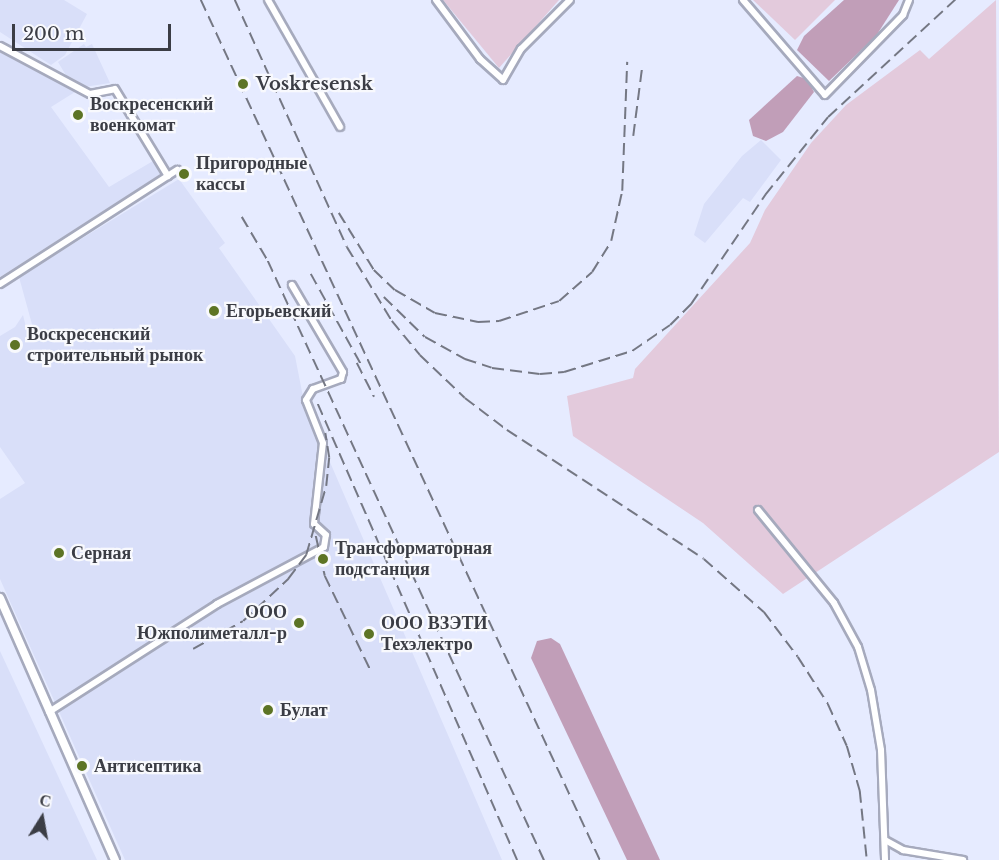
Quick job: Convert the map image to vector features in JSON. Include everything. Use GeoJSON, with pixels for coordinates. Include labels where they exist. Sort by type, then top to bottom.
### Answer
{"type":"FeatureCollection","features":[{"type":"Feature","properties":{"kind":"street"},"geometry":{"type":"LineString","coordinates":[[268,0],[340,127]]}},
{"type":"Feature","properties":{"kind":"street"},"geometry":{"type":"LineString","coordinates":[[436,0],[480,59],[503,80],[521,49],[570,0]]}},
{"type":"Feature","properties":{"kind":"street"},"geometry":{"type":"LineString","coordinates":[[743,0],[825,95],[903,15],[909,0]]}},
{"type":"Feature","properties":{"kind":"street"},"geometry":{"type":"LineString","coordinates":[[0,46],[90,94],[115,89],[168,176]]}},
{"type":"Feature","properties":{"kind":"street"},"geometry":{"type":"LineString","coordinates":[[0,284],[177,170]]}},
{"type":"Feature","properties":{"kind":"street"},"geometry":{"type":"LineString","coordinates":[[48,713],[217,604],[324,547],[326,535],[314,524],[323,443],[306,400],[310,391],[341,379],[343,372],[292,285]]}},
{"type":"Feature","properties":{"kind":"street"},"geometry":{"type":"LineString","coordinates":[[758,510],[834,603],[858,647],[872,690],[881,750],[885,860]]}},
{"type":"Feature","properties":{"kind":"street"},"geometry":{"type":"LineString","coordinates":[[0,598],[48,713],[115,860]]}},
{"type":"Feature","properties":{"kind":"street"},"geometry":{"type":"LineString","coordinates":[[885,840],[903,850],[963,860]]}},
{"type":"Feature","properties":{"kind":"shaded area"},"geometry":{"type":"Polygon","coordinates":[[[0,0],[64,0],[87,14],[65,55],[51,65],[0,32],[0,0]]]}},
{"type":"Feature","properties":{"kind":"shaded area"},"geometry":{"type":"Polygon","coordinates":[[[443,0],[559,0],[499,68],[443,0]]]}},
{"type":"Feature","properties":{"kind":"shaded area"},"geometry":{"type":"Polygon","coordinates":[[[753,0],[835,0],[795,40],[753,0]]]}},
{"type":"Feature","properties":{"kind":"shaded area"},"geometry":{"type":"Polygon","coordinates":[[[844,0],[899,0],[876,36],[829,81],[797,50],[804,36],[844,0]]]}},
{"type":"Feature","properties":{"kind":"shaded area"},"geometry":{"type":"Polygon","coordinates":[[[996,0],[999,452],[783,594],[703,523],[573,436],[567,396],[633,378],[635,369],[750,243],[765,210],[811,143],[846,105],[920,50],[929,59],[996,0]]]}},
{"type":"Feature","properties":{"kind":"shaded area"},"geometry":{"type":"Polygon","coordinates":[[[84,44],[86,47],[92,44],[110,83],[84,87],[67,77],[58,62],[84,44]]]}},
{"type":"Feature","properties":{"kind":"shaded area"},"geometry":{"type":"Polygon","coordinates":[[[0,50],[75,92],[51,107],[109,187],[153,161],[161,174],[0,277],[0,50]]]}},
{"type":"Feature","properties":{"kind":"shaded area"},"geometry":{"type":"Polygon","coordinates":[[[797,76],[807,79],[814,92],[783,132],[766,141],[753,136],[749,120],[797,76]]]}},
{"type":"Feature","properties":{"kind":"shaded area"},"geometry":{"type":"Polygon","coordinates":[[[761,140],[781,160],[750,202],[743,198],[705,243],[694,235],[704,204],[742,156],[761,140]]]}},
{"type":"Feature","properties":{"kind":"shaded area"},"geometry":{"type":"Polygon","coordinates":[[[179,179],[225,243],[219,248],[295,356],[304,402],[502,860],[125,860],[0,579],[0,499],[25,483],[0,447],[0,336],[15,327],[23,315],[27,331],[33,328],[19,277],[179,179]]]}},
{"type":"Feature","properties":{"kind":"shaded area"},"geometry":{"type":"Polygon","coordinates":[[[551,638],[560,644],[660,860],[627,860],[531,658],[537,641],[551,638]]]}},
{"type":"Feature","properties":{"kind":"shaded area"},"geometry":{"type":"Polygon","coordinates":[[[0,651],[97,860],[0,860],[0,651]]]}},
{"type":"Feature","properties":{"kind":"railway"},"geometry":{"type":"LineString","coordinates":[[201,0],[600,860]]}},
{"type":"Feature","properties":{"kind":"railway"},"geometry":{"type":"LineString","coordinates":[[235,0],[347,247],[392,321],[420,355],[465,398],[507,430],[704,559],[764,612],[798,657],[828,704],[847,746],[860,791],[867,860]]}},
{"type":"Feature","properties":{"kind":"railway"},"geometry":{"type":"LineString","coordinates":[[384,297],[425,337],[465,359],[492,368],[540,374],[564,372],[632,351],[670,325],[691,304],[765,195],[828,117],[955,0]]}},
{"type":"Feature","properties":{"kind":"railway"},"geometry":{"type":"LineString","coordinates":[[339,213],[374,270],[395,290],[435,313],[478,322],[499,321],[559,301],[592,272],[611,241],[622,191],[627,62]]}},
{"type":"Feature","properties":{"kind":"railway"},"geometry":{"type":"LineString","coordinates":[[633,136],[642,67]]}},
{"type":"Feature","properties":{"kind":"railway"},"geometry":{"type":"LineString","coordinates":[[242,217],[268,261],[544,860]]}},
{"type":"Feature","properties":{"kind":"railway"},"geometry":{"type":"LineString","coordinates":[[311,274],[363,368]]}},
{"type":"Feature","properties":{"kind":"railway"},"geometry":{"type":"LineString","coordinates":[[357,363],[374,397]]}},
{"type":"Feature","properties":{"kind":"railway"},"geometry":{"type":"LineString","coordinates":[[318,404],[517,860]]}},
{"type":"Feature","properties":{"kind":"railway"},"geometry":{"type":"LineString","coordinates":[[193,649],[243,621],[288,579],[306,555],[326,486],[329,458],[325,433]]}},
{"type":"Feature","properties":{"kind":"railway"},"geometry":{"type":"LineString","coordinates":[[316,536],[325,576],[371,671]]}},
{"type":"Feature","properties":{"kind":"place","name":"Voskresensk"},"geometry":{"type":"Point","coordinates":[243,84]}},
{"type":"Feature","properties":{"kind":"place","name":"Воскресенский военкомат"},"geometry":{"type":"Point","coordinates":[78,115]}},
{"type":"Feature","properties":{"kind":"place","name":"Пригородные кассы"},"geometry":{"type":"Point","coordinates":[184,174]}},
{"type":"Feature","properties":{"kind":"place","name":"Егорьевский"},"geometry":{"type":"Point","coordinates":[214,311]}},
{"type":"Feature","properties":{"kind":"place","name":"Воскресенский строительный рынок"},"geometry":{"type":"Point","coordinates":[15,345]}},
{"type":"Feature","properties":{"kind":"place","name":"Серная"},"geometry":{"type":"Point","coordinates":[59,553]}},
{"type":"Feature","properties":{"kind":"place","name":"Трансформаторная подстанция"},"geometry":{"type":"Point","coordinates":[323,559]}},
{"type":"Feature","properties":{"kind":"place","name":"ООО Южполиметалл-р"},"geometry":{"type":"Point","coordinates":[299,623]}},
{"type":"Feature","properties":{"kind":"place","name":"ООО ВЗЭТИ Техэлектро"},"geometry":{"type":"Point","coordinates":[369,634]}},
{"type":"Feature","properties":{"kind":"place","name":"Булат"},"geometry":{"type":"Point","coordinates":[268,710]}},
{"type":"Feature","properties":{"kind":"place","name":"Антисептика"},"geometry":{"type":"Point","coordinates":[82,766]}}]}
